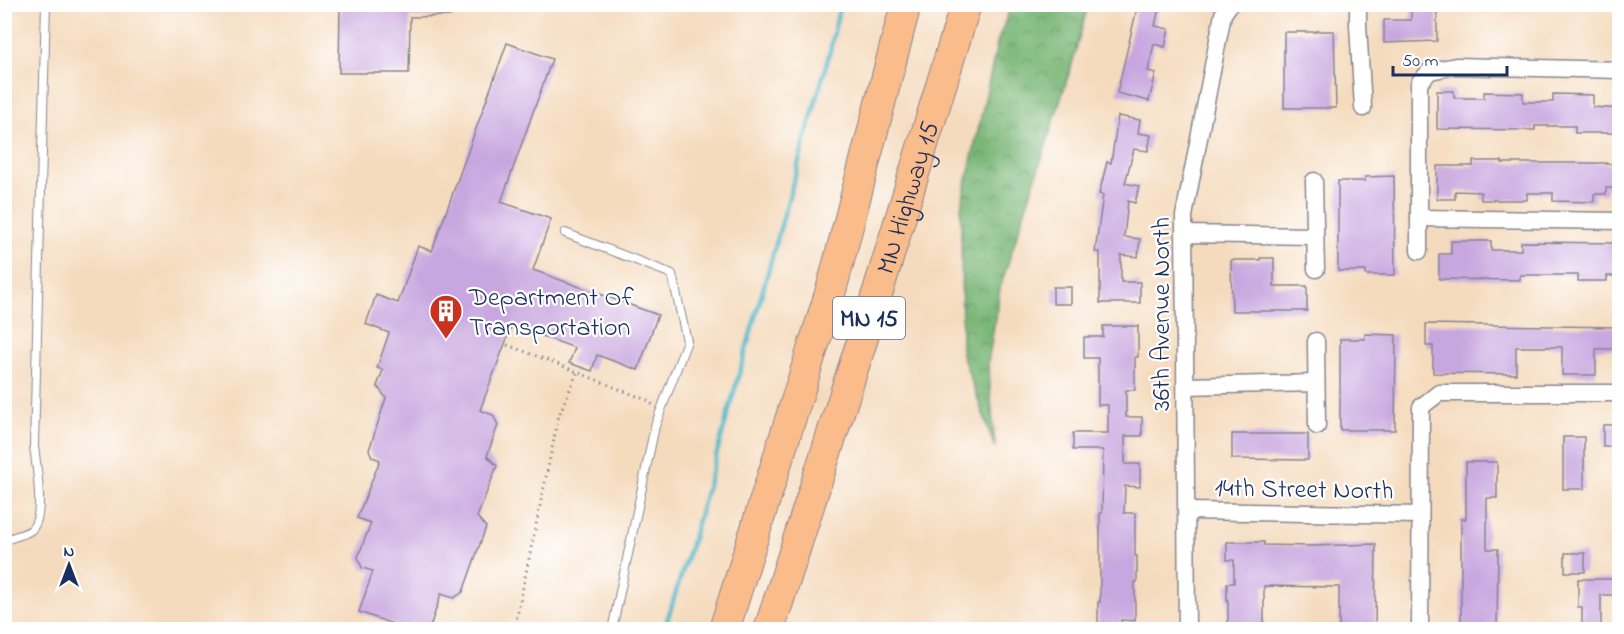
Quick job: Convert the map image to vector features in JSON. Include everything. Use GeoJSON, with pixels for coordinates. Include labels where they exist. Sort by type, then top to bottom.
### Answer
{"type":"FeatureCollection","features":[{"type":"Feature","properties":{"kind":"highway","name":"MN Highway 15"},"geometry":{"type":"LineString","coordinates":[[724,630],[832,287],[906,4]]}},
{"type":"Feature","properties":{"kind":"highway","name":"MN Highway 15"},"geometry":{"type":"LineString","coordinates":[[773,620],[966,4]]}},
{"type":"Feature","properties":{"kind":"street","name":"36th Avenue North"},"geometry":{"type":"LineString","coordinates":[[1187,630],[1184,216],[1223,14],[1230,4]]}},
{"type":"Feature","properties":{"kind":"street"},"geometry":{"type":"LineString","coordinates":[[1358,4],[1363,108]]}},
{"type":"Feature","properties":{"kind":"street"},"geometry":{"type":"LineString","coordinates":[[1419,251],[1419,83],[1430,71],[1456,66],[1620,70]]}},
{"type":"Feature","properties":{"kind":"street"},"geometry":{"type":"LineString","coordinates":[[1314,181],[1316,269]]}},
{"type":"Feature","properties":{"kind":"street"},"geometry":{"type":"LineString","coordinates":[[1419,218],[1620,221]]}},
{"type":"Feature","properties":{"kind":"street"},"geometry":{"type":"LineString","coordinates":[[1184,234],[1315,236]]}},
{"type":"Feature","properties":{"kind":"street"},"geometry":{"type":"LineString","coordinates":[[1316,341],[1317,426]]}},
{"type":"Feature","properties":{"kind":"street"},"geometry":{"type":"LineString","coordinates":[[1185,386],[1316,383]]}},
{"type":"Feature","properties":{"kind":"street"},"geometry":{"type":"LineString","coordinates":[[1420,630],[1421,407],[1439,393],[1620,393]]}},
{"type":"Feature","properties":{"kind":"street","name":"14th Street North"},"geometry":{"type":"LineString","coordinates":[[1187,511],[1420,515]]}},
{"type":"Feature","properties":{"kind":"lane"},"geometry":{"type":"LineString","coordinates":[[9,539],[31,530],[38,520],[40,509],[34,446],[46,4]]}},
{"type":"Feature","properties":{"kind":"lane"},"geometry":{"type":"LineString","coordinates":[[565,233],[672,274],[687,341],[655,426],[612,630]]}},
{"type":"Feature","properties":{"kind":"path"},"geometry":{"type":"LineString","coordinates":[[507,345],[647,400],[661,411]]}},
{"type":"Feature","properties":{"kind":"path"},"geometry":{"type":"LineString","coordinates":[[514,630],[559,415],[577,373]]}},
{"type":"Feature","properties":{"kind":"green space"},"geometry":{"type":"Polygon","coordinates":[[[1012,4],[1088,5],[1072,64],[1000,288],[988,363],[995,448],[962,354],[961,207],[998,40],[1012,4]]]}},
{"type":"Feature","properties":{"kind":"building"},"geometry":{"type":"Polygon","coordinates":[[[340,4],[450,4],[450,16],[410,17],[409,73],[339,73],[340,4]]]}},
{"type":"Feature","properties":{"kind":"building"},"geometry":{"type":"Polygon","coordinates":[[[1138,4],[1160,4],[1155,26],[1169,29],[1165,47],[1154,44],[1148,71],[1156,73],[1149,101],[1117,93],[1138,4]]]}},
{"type":"Feature","properties":{"kind":"building"},"geometry":{"type":"Polygon","coordinates":[[[1411,4],[1437,4],[1437,41],[1384,43],[1384,20],[1411,20],[1411,4]]]}},
{"type":"Feature","properties":{"kind":"building"},"geometry":{"type":"Polygon","coordinates":[[[1334,31],[1336,108],[1284,108],[1284,32],[1334,31]]]}},
{"type":"Feature","properties":{"kind":"building","name":"Department Of Transportation"},"geometry":{"type":"Polygon","coordinates":[[[507,43],[552,59],[501,202],[551,219],[533,270],[658,315],[638,370],[597,355],[592,371],[569,363],[575,348],[512,325],[480,410],[493,415],[498,425],[487,456],[497,466],[477,517],[486,527],[463,592],[454,598],[441,594],[429,630],[409,630],[359,612],[373,571],[362,568],[358,557],[371,523],[357,518],[380,460],[372,457],[369,450],[386,398],[377,386],[383,370],[377,368],[389,333],[366,324],[376,295],[398,303],[418,246],[432,251],[507,43]]]}},
{"type":"Feature","properties":{"kind":"building"},"geometry":{"type":"Polygon","coordinates":[[[1437,91],[1454,91],[1454,98],[1484,98],[1484,92],[1523,93],[1523,102],[1553,102],[1553,94],[1593,95],[1593,107],[1620,109],[1620,133],[1575,133],[1575,126],[1535,126],[1535,130],[1437,129],[1437,91]]]}},
{"type":"Feature","properties":{"kind":"building"},"geometry":{"type":"Polygon","coordinates":[[[1118,116],[1140,120],[1138,133],[1151,135],[1148,151],[1134,149],[1125,183],[1139,186],[1135,203],[1128,201],[1124,237],[1140,239],[1138,257],[1121,255],[1121,282],[1140,282],[1140,303],[1100,303],[1100,252],[1095,252],[1103,195],[1099,194],[1107,162],[1111,163],[1118,116]]]}},
{"type":"Feature","properties":{"kind":"building"},"geometry":{"type":"Polygon","coordinates":[[[1473,161],[1620,164],[1620,188],[1606,188],[1606,194],[1594,194],[1594,202],[1553,201],[1553,193],[1527,193],[1527,200],[1481,200],[1481,192],[1455,191],[1455,199],[1437,199],[1437,166],[1473,166],[1473,161]]]}},
{"type":"Feature","properties":{"kind":"building"},"geometry":{"type":"Polygon","coordinates":[[[1394,176],[1395,275],[1366,275],[1366,271],[1338,271],[1338,181],[1365,181],[1365,177],[1394,176]]]}},
{"type":"Feature","properties":{"kind":"building"},"geometry":{"type":"Polygon","coordinates":[[[1451,241],[1491,241],[1491,250],[1521,250],[1521,242],[1620,243],[1620,276],[1607,276],[1607,281],[1578,281],[1578,275],[1520,275],[1520,280],[1439,279],[1439,254],[1451,254],[1451,241]]]}},
{"type":"Feature","properties":{"kind":"building"},"geometry":{"type":"Polygon","coordinates":[[[1260,258],[1274,258],[1274,286],[1307,286],[1307,311],[1232,311],[1231,260],[1260,260],[1260,258]]]}},
{"type":"Feature","properties":{"kind":"building"},"geometry":{"type":"Polygon","coordinates":[[[1053,287],[1071,287],[1071,304],[1053,304],[1053,287]]]}},
{"type":"Feature","properties":{"kind":"building"},"geometry":{"type":"Polygon","coordinates":[[[1426,324],[1620,327],[1620,349],[1596,349],[1596,375],[1562,375],[1562,347],[1516,347],[1516,374],[1433,373],[1433,346],[1426,346],[1426,324]]]}},
{"type":"Feature","properties":{"kind":"building"},"geometry":{"type":"Polygon","coordinates":[[[1103,326],[1138,326],[1135,390],[1126,390],[1126,417],[1142,417],[1142,436],[1125,436],[1125,464],[1140,464],[1140,487],[1125,486],[1124,513],[1135,513],[1137,582],[1135,582],[1135,621],[1121,620],[1120,630],[1098,630],[1103,450],[1073,450],[1073,433],[1108,433],[1108,405],[1098,405],[1098,358],[1084,358],[1084,337],[1103,337],[1103,326]]]}},
{"type":"Feature","properties":{"kind":"building"},"geometry":{"type":"Polygon","coordinates":[[[1365,334],[1396,335],[1395,430],[1340,430],[1340,339],[1365,339],[1365,334]]]}},
{"type":"Feature","properties":{"kind":"building"},"geometry":{"type":"Polygon","coordinates":[[[1603,425],[1620,425],[1620,447],[1603,447],[1603,425]]]}},
{"type":"Feature","properties":{"kind":"building"},"geometry":{"type":"Polygon","coordinates":[[[1232,434],[1308,434],[1308,460],[1232,459],[1232,434]]]}},
{"type":"Feature","properties":{"kind":"building"},"geometry":{"type":"Polygon","coordinates":[[[1563,437],[1584,437],[1584,489],[1563,489],[1563,437]]]}},
{"type":"Feature","properties":{"kind":"building"},"geometry":{"type":"Polygon","coordinates":[[[1466,462],[1497,462],[1497,498],[1487,498],[1487,549],[1498,549],[1497,630],[1461,630],[1461,519],[1466,519],[1466,462]]]}},
{"type":"Feature","properties":{"kind":"building"},"geometry":{"type":"Polygon","coordinates":[[[1227,542],[1311,546],[1376,544],[1375,630],[1339,630],[1339,587],[1264,586],[1264,630],[1228,630],[1227,583],[1234,583],[1234,560],[1227,560],[1227,542]]]}},
{"type":"Feature","properties":{"kind":"building"},"geometry":{"type":"Polygon","coordinates":[[[1565,553],[1585,553],[1585,572],[1565,572],[1565,553]]]}},
{"type":"Feature","properties":{"kind":"building"},"geometry":{"type":"Polygon","coordinates":[[[1578,579],[1615,579],[1615,595],[1601,595],[1601,630],[1582,630],[1582,607],[1578,607],[1578,579]]]}},
{"type":"Feature","properties":{"kind":"waterway"},"geometry":{"type":"LineString","coordinates":[[664,630],[693,538],[830,51],[840,4]]}},
{"type":"Feature","properties":{"kind":"place","name":"Department Of Transportation"},"geometry":{"type":"Point","coordinates":[446,340]}}]}
